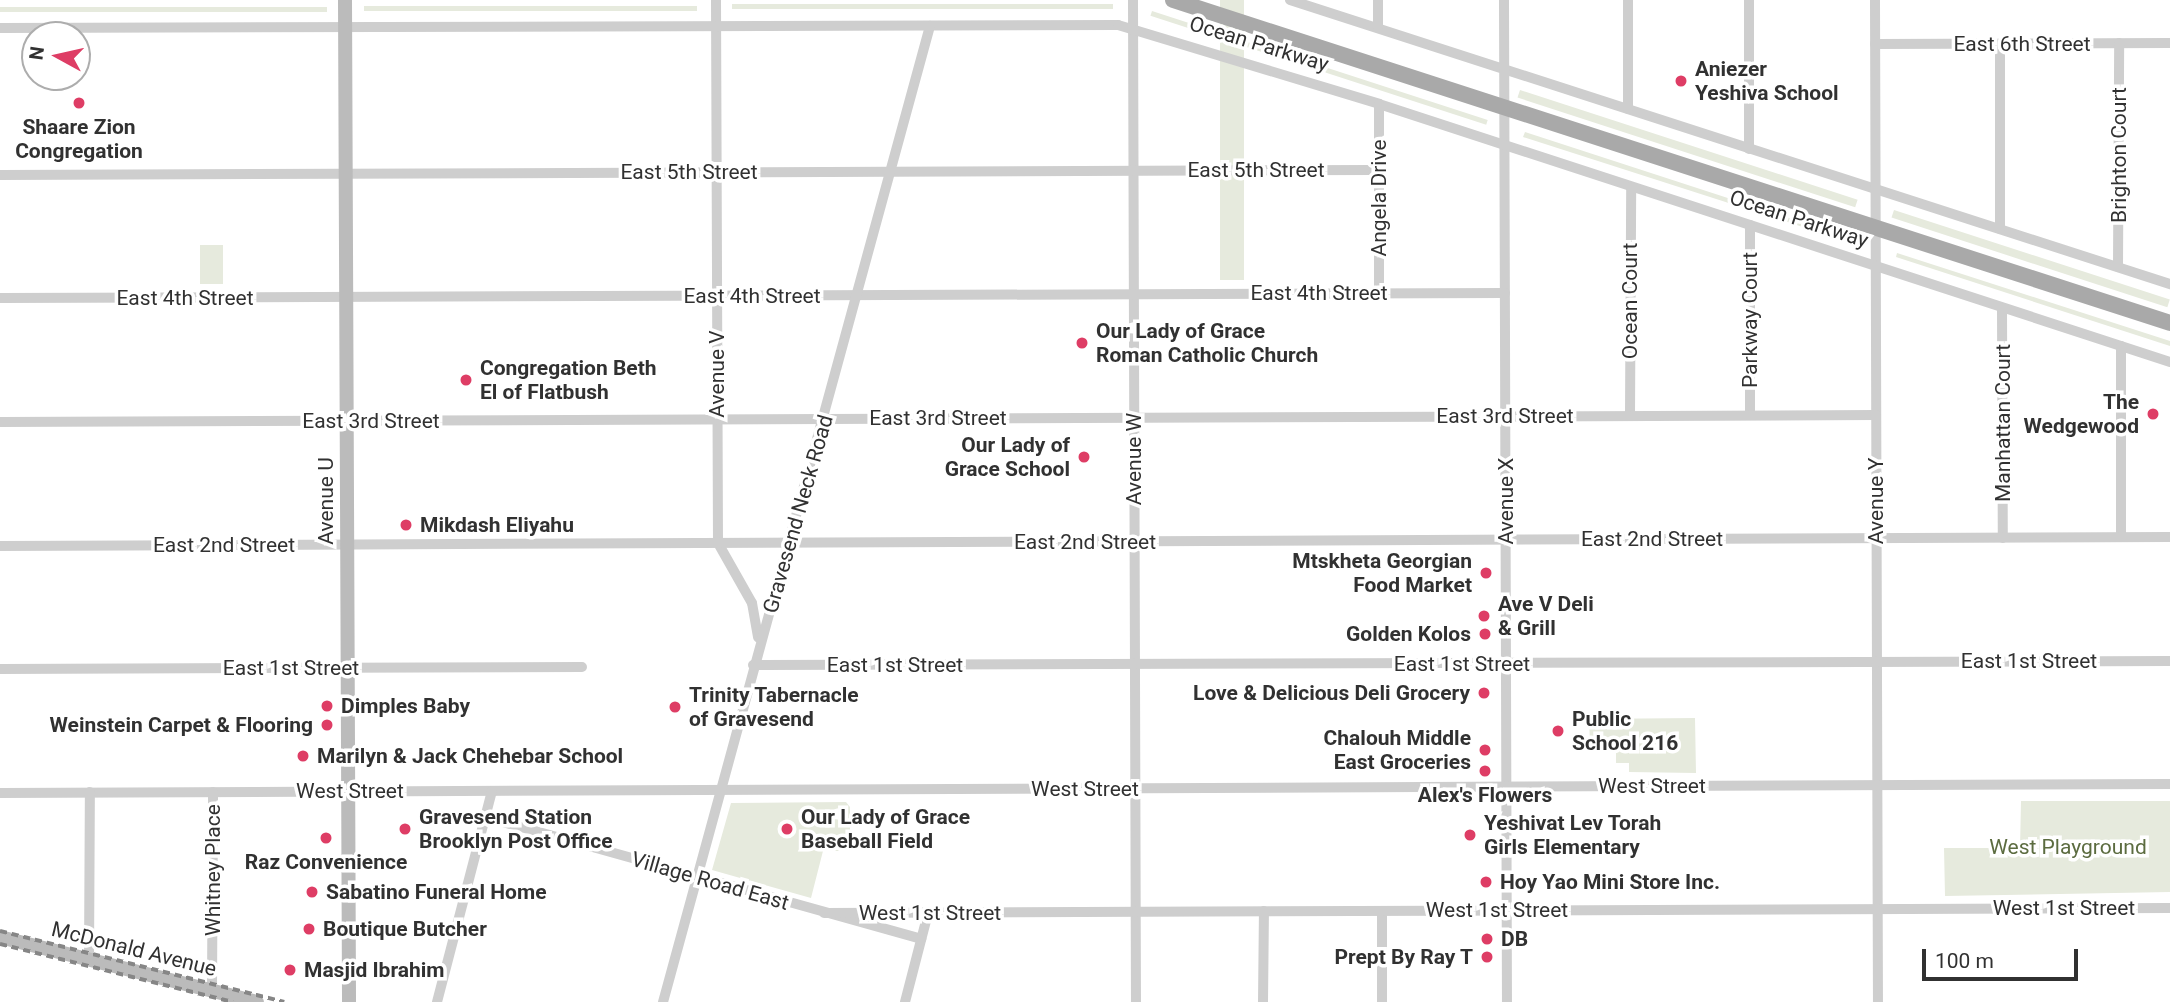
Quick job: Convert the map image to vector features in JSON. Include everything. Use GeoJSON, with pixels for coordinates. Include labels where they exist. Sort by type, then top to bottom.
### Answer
{"type":"FeatureCollection","features":[{"type":"Feature","properties":{"kind":"main road","name":"Avenue U"},"geometry":{"type":"LineString","coordinates":[[345,0],[349,1002]]}},
{"type":"Feature","properties":{"kind":"main road","name":"Ocean Parkway"},"geometry":{"type":"LineString","coordinates":[[1173,0],[2170,323]]}},
{"type":"Feature","properties":{"kind":"main road","name":"McDonald Avenue"},"geometry":{"type":"LineString","coordinates":[[0,937],[257,1002]]}},
{"type":"Feature","properties":{"kind":"street","name":"Avenue V"},"geometry":{"type":"LineString","coordinates":[[716,0],[718,543],[756,614],[757,654]]}},
{"type":"Feature","properties":{"kind":"street","name":"Avenue W"},"geometry":{"type":"LineString","coordinates":[[1133,0],[1136,1002]]}},
{"type":"Feature","properties":{"kind":"street"},"geometry":{"type":"LineString","coordinates":[[1290,0],[2170,284]]}},
{"type":"Feature","properties":{"kind":"street"},"geometry":{"type":"LineString","coordinates":[[1378,0],[1378,27]]}},
{"type":"Feature","properties":{"kind":"street","name":"Avenue X"},"geometry":{"type":"LineString","coordinates":[[1504,0],[1507,1002]]}},
{"type":"Feature","properties":{"kind":"street"},"geometry":{"type":"LineString","coordinates":[[1628,0],[1628,109]]}},
{"type":"Feature","properties":{"kind":"street"},"geometry":{"type":"LineString","coordinates":[[1749,0],[1749,149]]}},
{"type":"Feature","properties":{"kind":"street","name":"Avenue Y"},"geometry":{"type":"LineString","coordinates":[[1875,0],[1878,1002]]}},
{"type":"Feature","properties":{"kind":"street","name":"Gravesend Neck Road"},"geometry":{"type":"LineString","coordinates":[[663,1002],[753,666],[825,418],[929,26]]}},
{"type":"Feature","properties":{"kind":"street","name":"Ocean Parkway"},"geometry":{"type":"LineString","coordinates":[[0,28],[1133,27],[1379,104],[2170,362]]}},
{"type":"Feature","properties":{"kind":"street","name":"Brighton Court"},"geometry":{"type":"LineString","coordinates":[[2118,267],[2119,43]]}},
{"type":"Feature","properties":{"kind":"street","name":"East 6th Street"},"geometry":{"type":"LineString","coordinates":[[1875,44],[2170,43]]}},
{"type":"Feature","properties":{"kind":"street"},"geometry":{"type":"LineString","coordinates":[[2000,44],[2000,229]]}},
{"type":"Feature","properties":{"kind":"street","name":"Angela Drive"},"geometry":{"type":"LineString","coordinates":[[1379,104],[1379,293]]}},
{"type":"Feature","properties":{"kind":"street","name":"East 5th Street"},"geometry":{"type":"LineString","coordinates":[[0,175],[1378,170]]}},
{"type":"Feature","properties":{"kind":"street","name":"Ocean Court"},"geometry":{"type":"LineString","coordinates":[[1630,415],[1631,187]]}},
{"type":"Feature","properties":{"kind":"street","name":"Parkway Court"},"geometry":{"type":"LineString","coordinates":[[1750,225],[1750,415]]}},
{"type":"Feature","properties":{"kind":"street","name":"East 4th Street"},"geometry":{"type":"LineString","coordinates":[[0,298],[1505,293]]}},
{"type":"Feature","properties":{"kind":"street","name":"Manhattan Court"},"geometry":{"type":"LineString","coordinates":[[2002,308],[2003,538]]}},
{"type":"Feature","properties":{"kind":"street"},"geometry":{"type":"LineString","coordinates":[[2121,346],[2121,537]]}},
{"type":"Feature","properties":{"kind":"street","name":"East 3rd Street"},"geometry":{"type":"LineString","coordinates":[[0,422],[1876,415]]}},
{"type":"Feature","properties":{"kind":"street","name":"East 2nd Street"},"geometry":{"type":"LineString","coordinates":[[0,545],[2170,537]]}},
{"type":"Feature","properties":{"kind":"street","name":"East 1st Street"},"geometry":{"type":"LineString","coordinates":[[753,666],[2170,661]]}},
{"type":"Feature","properties":{"kind":"street","name":"East 1st Street"},"geometry":{"type":"LineString","coordinates":[[0,669],[582,667]]}},
{"type":"Feature","properties":{"kind":"street","name":"West Street"},"geometry":{"type":"LineString","coordinates":[[0,793],[2170,784]]}},
{"type":"Feature","properties":{"kind":"street"},"geometry":{"type":"LineString","coordinates":[[437,1002],[492,791]]}},
{"type":"Feature","properties":{"kind":"street"},"geometry":{"type":"LineString","coordinates":[[89,960],[90,792]]}},
{"type":"Feature","properties":{"kind":"street","name":"Whitney Place"},"geometry":{"type":"LineString","coordinates":[[212,991],[214,792]]}},
{"type":"Feature","properties":{"kind":"street","name":"Village Road East"},"geometry":{"type":"LineString","coordinates":[[485,817],[921,939]]}},
{"type":"Feature","properties":{"kind":"street","name":"West 1st Street"},"geometry":{"type":"LineString","coordinates":[[824,913],[2170,908]]}},
{"type":"Feature","properties":{"kind":"street"},"geometry":{"type":"LineString","coordinates":[[1263,1002],[1264,911]]}},
{"type":"Feature","properties":{"kind":"street"},"geometry":{"type":"LineString","coordinates":[[1382,911],[1382,1002]]}},
{"type":"Feature","properties":{"kind":"street"},"geometry":{"type":"LineString","coordinates":[[905,1002],[928,913]]}},
{"type":"Feature","properties":{"kind":"green space"},"geometry":{"type":"Polygon","coordinates":[[[1220,0],[1244,0],[1244,280],[1220,280],[1220,0]]]}},
{"type":"Feature","properties":{"kind":"green space"},"geometry":{"type":"Polygon","coordinates":[[[732,4],[1113,4],[1113,9],[732,9],[732,4]]]}},
{"type":"Feature","properties":{"kind":"green space"},"geometry":{"type":"Polygon","coordinates":[[[364,6],[697,6],[697,11],[364,11],[364,6]]]}},
{"type":"Feature","properties":{"kind":"green space"},"geometry":{"type":"Polygon","coordinates":[[[0,7],[327,7],[327,12],[0,12],[0,7]]]}},
{"type":"Feature","properties":{"kind":"green space"},"geometry":{"type":"Polygon","coordinates":[[[1152,11],[1488,120],[1486,125],[1150,16],[1152,11]]]}},
{"type":"Feature","properties":{"kind":"green space"},"geometry":{"type":"Polygon","coordinates":[[[1520,90],[1858,200],[1855,207],[1518,98],[1520,90]]]}},
{"type":"Feature","properties":{"kind":"green space"},"geometry":{"type":"Polygon","coordinates":[[[1525,132],[1857,240],[1856,244],[1523,137],[1525,132]]]}},
{"type":"Feature","properties":{"kind":"green space"},"geometry":{"type":"Polygon","coordinates":[[[1894,210],[2170,300],[2167,307],[1892,218],[1894,210]]]}},
{"type":"Feature","properties":{"kind":"green space"},"geometry":{"type":"Polygon","coordinates":[[[200,245],[223,245],[223,284],[200,284],[200,245]]]}},
{"type":"Feature","properties":{"kind":"green space"},"geometry":{"type":"Polygon","coordinates":[[[1897,253],[2170,341],[2170,346],[1896,257],[1897,253]]]}},
{"type":"Feature","properties":{"kind":"green space"},"geometry":{"type":"Polygon","coordinates":[[[1695,718],[1696,773],[1629,772],[1629,763],[1616,763],[1616,744],[1590,744],[1589,719],[1695,718]]]}},
{"type":"Feature","properties":{"kind":"green space","name":"West Playground"},"geometry":{"type":"Polygon","coordinates":[[[2021,801],[2170,801],[2170,892],[1945,896],[1944,848],[2020,848],[2021,801]]]}},
{"type":"Feature","properties":{"kind":"green space","name":"Our Lady of Grace Baseball Field"},"geometry":{"type":"Polygon","coordinates":[[[846,802],[850,807],[850,851],[823,851],[811,898],[712,870],[731,803],[846,802]]]}},
{"type":"Feature","properties":{"kind":"railway"},"geometry":{"type":"LineString","coordinates":[[0,931],[284,1002]]}},
{"type":"Feature","properties":{"kind":"railway"},"geometry":{"type":"LineString","coordinates":[[0,944],[233,1002]]}},
{"type":"Feature","properties":{"kind":"place","name":"Aniezer Yeshiva School"},"geometry":{"type":"Point","coordinates":[1681,81]}},
{"type":"Feature","properties":{"kind":"place","name":"Shaare Zion Congregation"},"geometry":{"type":"Point","coordinates":[79,103]}},
{"type":"Feature","properties":{"kind":"place","name":"Our Lady of Grace Roman Catholic Church"},"geometry":{"type":"Point","coordinates":[1082,343]}},
{"type":"Feature","properties":{"kind":"place","name":"Congregation Beth El of Flatbush"},"geometry":{"type":"Point","coordinates":[466,380]}},
{"type":"Feature","properties":{"kind":"place","name":"The Wedgewood"},"geometry":{"type":"Point","coordinates":[2153,414]}},
{"type":"Feature","properties":{"kind":"place","name":"Our Lady of Grace School"},"geometry":{"type":"Point","coordinates":[1084,457]}},
{"type":"Feature","properties":{"kind":"place","name":"Mikdash Eliyahu"},"geometry":{"type":"Point","coordinates":[406,525]}},
{"type":"Feature","properties":{"kind":"place","name":"Mtskheta Georgian Food Market"},"geometry":{"type":"Point","coordinates":[1486,573]}},
{"type":"Feature","properties":{"kind":"place","name":"Ave V Deli & Grill"},"geometry":{"type":"Point","coordinates":[1484,616]}},
{"type":"Feature","properties":{"kind":"place","name":"Golden Kolos"},"geometry":{"type":"Point","coordinates":[1485,634]}},
{"type":"Feature","properties":{"kind":"place","name":"Love & Delicious Deli Grocery"},"geometry":{"type":"Point","coordinates":[1484,693]}},
{"type":"Feature","properties":{"kind":"place","name":"Dimples Baby"},"geometry":{"type":"Point","coordinates":[327,706]}},
{"type":"Feature","properties":{"kind":"place","name":"Trinity Tabernacle of Gravesend"},"geometry":{"type":"Point","coordinates":[675,707]}},
{"type":"Feature","properties":{"kind":"place","name":"Weinstein Carpet & Flooring"},"geometry":{"type":"Point","coordinates":[327,725]}},
{"type":"Feature","properties":{"kind":"place","name":"Public School 216"},"geometry":{"type":"Point","coordinates":[1558,731]}},
{"type":"Feature","properties":{"kind":"place","name":"Chalouh Middle East Groceries"},"geometry":{"type":"Point","coordinates":[1485,750]}},
{"type":"Feature","properties":{"kind":"place","name":"Marilyn & Jack Chehebar School"},"geometry":{"type":"Point","coordinates":[303,756]}},
{"type":"Feature","properties":{"kind":"place","name":"Alex's Flowers"},"geometry":{"type":"Point","coordinates":[1485,771]}},
{"type":"Feature","properties":{"kind":"place","name":"Gravesend Station Brooklyn Post Office"},"geometry":{"type":"Point","coordinates":[405,829]}},
{"type":"Feature","properties":{"kind":"place","name":"Our Lady of Grace Baseball Field"},"geometry":{"type":"Point","coordinates":[787,829]}},
{"type":"Feature","properties":{"kind":"place","name":"Yeshivat Lev Torah Girls Elementary"},"geometry":{"type":"Point","coordinates":[1470,835]}},
{"type":"Feature","properties":{"kind":"place","name":"Raz Convenience"},"geometry":{"type":"Point","coordinates":[326,838]}},
{"type":"Feature","properties":{"kind":"place","name":"Hoy Yao Mini Store Inc."},"geometry":{"type":"Point","coordinates":[1486,882]}},
{"type":"Feature","properties":{"kind":"place","name":"Sabatino Funeral Home"},"geometry":{"type":"Point","coordinates":[312,892]}},
{"type":"Feature","properties":{"kind":"place","name":"Boutique Butcher"},"geometry":{"type":"Point","coordinates":[309,929]}},
{"type":"Feature","properties":{"kind":"place","name":"DB"},"geometry":{"type":"Point","coordinates":[1487,939]}},
{"type":"Feature","properties":{"kind":"place","name":"Prept By Ray T"},"geometry":{"type":"Point","coordinates":[1487,957]}},
{"type":"Feature","properties":{"kind":"place","name":"Masjid Ibrahim"},"geometry":{"type":"Point","coordinates":[290,970]}}]}
